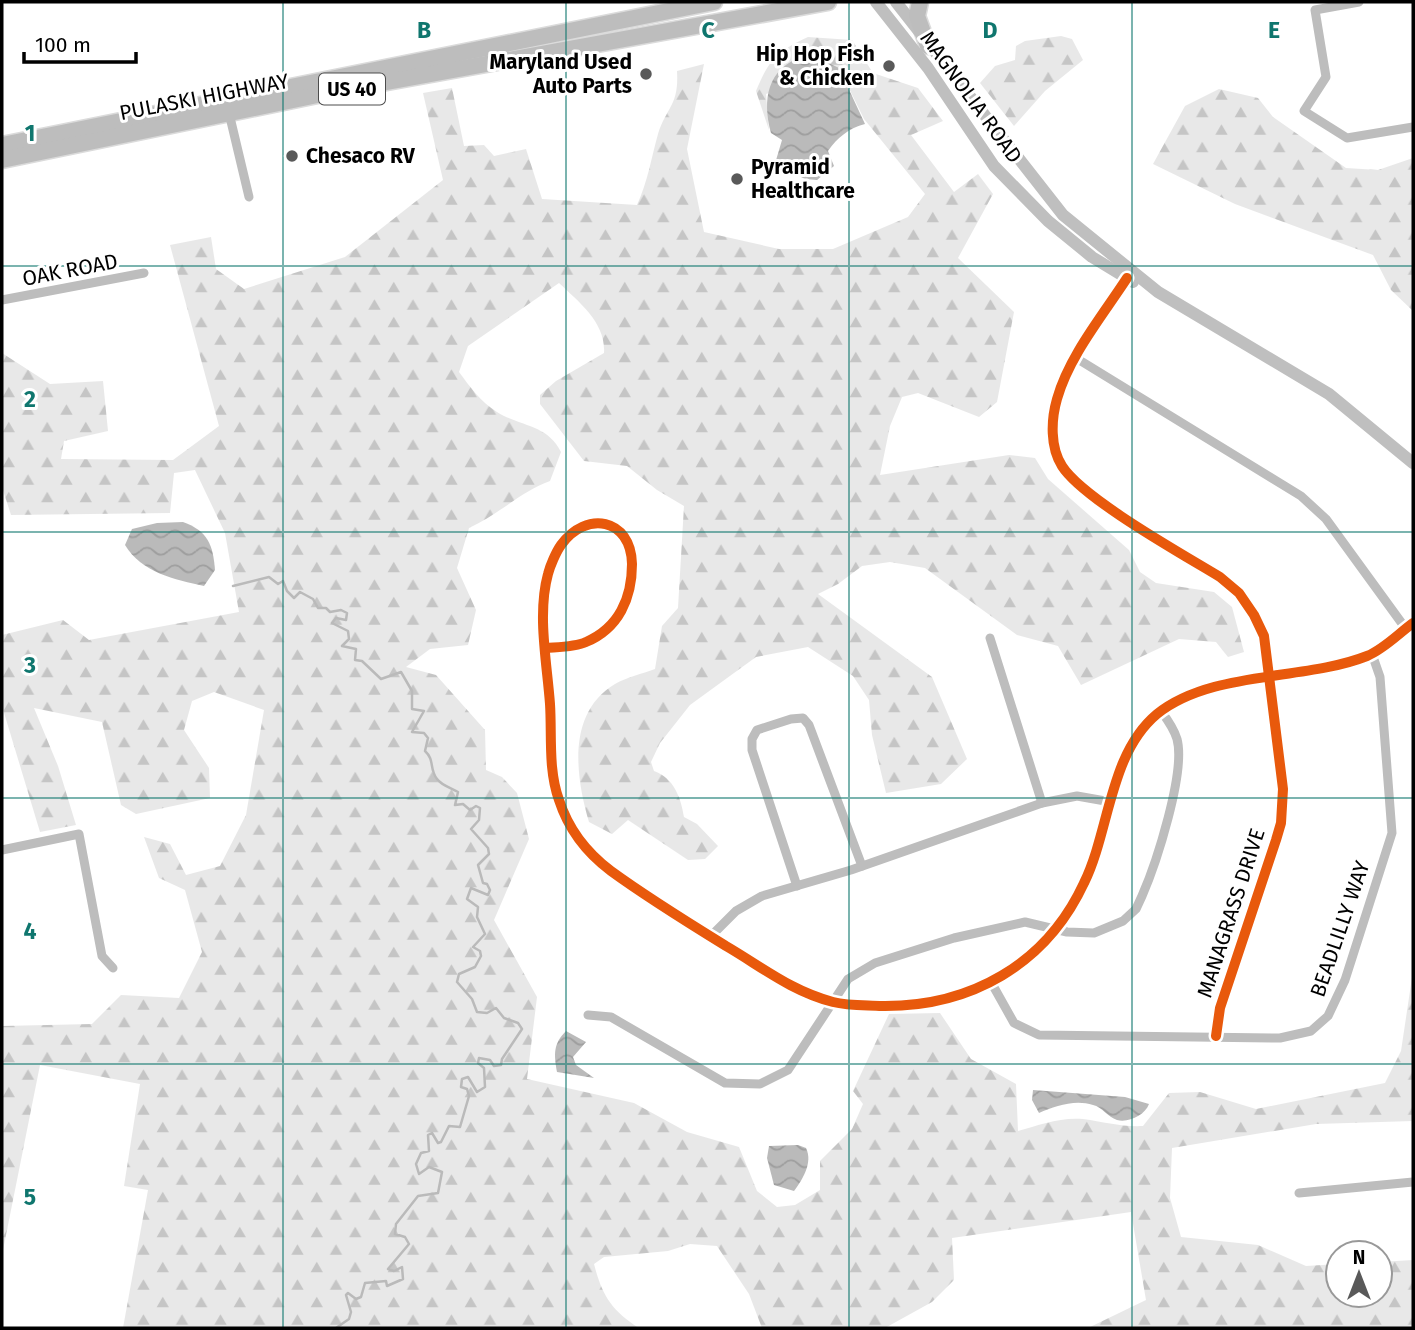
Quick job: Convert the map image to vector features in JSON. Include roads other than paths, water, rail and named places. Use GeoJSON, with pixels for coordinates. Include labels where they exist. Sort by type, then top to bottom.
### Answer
{"type":"FeatureCollection","features":[{"type":"Feature","properties":{"kind":"highway","name":"PULASKI HIGHWAY"},"geometry":{"type":"LineString","coordinates":[[2,145],[714,2]]}},
{"type":"Feature","properties":{"kind":"highway","name":"PULASKI HIGHWAY"},"geometry":{"type":"LineString","coordinates":[[2,160],[229,113],[828,2]]}},
{"type":"Feature","properties":{"kind":"highway"},"geometry":{"type":"LineString","coordinates":[[920,2],[917,16],[929,46]]}},
{"type":"Feature","properties":{"kind":"highway"},"geometry":{"type":"LineString","coordinates":[[645,15],[649,35]]}},
{"type":"Feature","properties":{"kind":"main road","name":"MAGNOLIA ROAD"},"geometry":{"type":"LineString","coordinates":[[876,2],[928,68],[995,166],[1048,221],[1092,257],[1166,302],[1214,324]]}},
{"type":"Feature","properties":{"kind":"main road","name":"MAGNOLIA ROAD"},"geometry":{"type":"LineString","coordinates":[[896,2],[1063,215],[1150,286],[1329,394],[1413,463]]}},
{"type":"Feature","properties":{"kind":"street"},"geometry":{"type":"LineString","coordinates":[[1359,2],[1315,10],[1326,72],[1304,111],[1347,138],[1413,127]]}},
{"type":"Feature","properties":{"kind":"street"},"geometry":{"type":"LineString","coordinates":[[229,113],[249,197]]}},
{"type":"Feature","properties":{"kind":"street","name":"OAK ROAD"},"geometry":{"type":"LineString","coordinates":[[2,300],[144,273]]}},
{"type":"Feature","properties":{"kind":"street","name":"MANAGRASS DRIVE"},"geometry":{"type":"LineString","coordinates":[[1127,278],[1076,358],[1057,397],[1052,426],[1056,453],[1076,484],[1220,577],[1239,593],[1264,636],[1270,677],[1283,789],[1281,823],[1220,1009],[1216,1035]]}},
{"type":"Feature","properties":{"kind":"street"},"geometry":{"type":"LineString","coordinates":[[546,648],[584,644],[603,632],[624,611],[631,589],[631,548],[626,536],[616,527],[595,522],[561,544],[547,575],[544,610],[546,648],[553,780],[567,822],[597,861],[770,977],[832,1002],[920,1006],[946,1000],[992,982],[1017,967],[1058,928],[1091,869],[1130,748],[1147,723],[1161,710],[1196,692],[1372,654],[1410,626],[1334,529],[1301,496],[1076,358]]}},
{"type":"Feature","properties":{"kind":"street"},"geometry":{"type":"LineString","coordinates":[[990,638],[1042,803]]}},
{"type":"Feature","properties":{"kind":"street","name":"BEADLILLY WAY"},"geometry":{"type":"LineString","coordinates":[[992,982],[1014,1023],[1040,1035],[1216,1035],[1280,1038],[1311,1031],[1328,1016],[1345,980],[1392,833],[1380,677],[1372,654]]}},
{"type":"Feature","properties":{"kind":"street"},"geometry":{"type":"LineString","coordinates":[[589,1015],[611,1017],[712,1077],[741,1085],[760,1084],[788,1070],[848,979],[875,963],[1025,922],[1067,932],[1094,933],[1111,928],[1136,909],[1142,897],[1151,875],[1177,776],[1177,738],[1161,710]]}},
{"type":"Feature","properties":{"kind":"street"},"geometry":{"type":"LineString","coordinates":[[797,886],[752,750],[752,739],[757,730],[791,719],[803,718],[809,725],[862,866]]}},
{"type":"Feature","properties":{"kind":"street"},"geometry":{"type":"LineString","coordinates":[[710,937],[736,911],[762,897],[862,866],[1042,803],[1077,796],[1111,802]]}},
{"type":"Feature","properties":{"kind":"street"},"geometry":{"type":"LineString","coordinates":[[2,850],[79,834],[102,956],[113,968]]}},
{"type":"Feature","properties":{"kind":"street"},"geometry":{"type":"LineString","coordinates":[[1299,1193],[1413,1182]]}},
{"type":"Feature","properties":{"kind":"water"},"geometry":{"type":"Polygon","coordinates":[[[803,56],[820,59],[839,68],[865,124],[849,131],[832,146],[828,151],[834,166],[817,180],[805,179],[793,173],[791,176],[779,174],[774,167],[782,140],[771,133],[768,120],[768,97],[775,77],[791,62],[803,56]]]}},
{"type":"Feature","properties":{"kind":"water"},"geometry":{"type":"Polygon","coordinates":[[[183,522],[204,535],[211,546],[215,570],[204,586],[170,578],[149,568],[125,545],[132,529],[157,523],[183,522]]]}},
{"type":"Feature","properties":{"kind":"water"},"geometry":{"type":"Polygon","coordinates":[[[566,1031],[586,1042],[573,1057],[576,1065],[594,1078],[557,1072],[556,1050],[566,1031]]]}},
{"type":"Feature","properties":{"kind":"water"},"geometry":{"type":"Polygon","coordinates":[[[1033,1090],[1125,1097],[1149,1104],[1140,1115],[1126,1120],[1117,1120],[1096,1106],[1086,1103],[1072,1103],[1039,1113],[1032,1100],[1033,1090]]]}},
{"type":"Feature","properties":{"kind":"water"},"geometry":{"type":"Polygon","coordinates":[[[798,1145],[806,1148],[808,1153],[806,1170],[801,1181],[794,1191],[774,1185],[767,1158],[769,1146],[798,1145]]]}},
{"type":"Feature","properties":{"kind":"waterway"},"geometry":{"type":"LineString","coordinates":[[233,586],[269,577],[278,584],[283,581],[294,598],[300,592],[313,599],[318,608],[347,613],[346,620],[336,618],[332,623],[348,631],[349,639],[342,646],[356,649],[355,660],[362,661],[381,679],[401,672],[412,691],[412,709],[424,711],[412,732],[424,733],[428,738],[425,751],[441,783],[458,792],[455,805],[463,804],[470,810],[476,806],[480,808],[479,820],[471,829],[488,848],[489,854],[478,865],[483,883],[487,884],[490,890],[488,895],[471,888],[467,899],[478,907],[477,917],[485,934],[473,947],[480,951],[481,956],[475,967],[459,974],[457,982],[472,999],[477,1012],[487,1013],[496,1008],[504,1018],[518,1023],[522,1029],[502,1059],[501,1065],[494,1066],[490,1060],[479,1058],[478,1063],[484,1068],[485,1087],[477,1092],[468,1077],[462,1079],[461,1087],[467,1089],[469,1096],[460,1127],[449,1126],[438,1143],[432,1133],[428,1135],[429,1151],[421,1153],[416,1164],[419,1174],[429,1167],[442,1172],[438,1193],[418,1196],[396,1224],[395,1234],[405,1237],[409,1244],[388,1269],[394,1271],[402,1267],[403,1279],[387,1286],[386,1281],[365,1283],[361,1297],[356,1299],[348,1293],[346,1295],[351,1312],[349,1319],[336,1328]]}},
{"type":"Feature","properties":{"kind":"place","name":"Hip Hop Fish & Chicken"},"geometry":{"type":"Point","coordinates":[889,66]}},
{"type":"Feature","properties":{"kind":"place","name":"Maryland Used Auto Parts"},"geometry":{"type":"Point","coordinates":[646,74]}},
{"type":"Feature","properties":{"kind":"place","name":"Chesaco RV"},"geometry":{"type":"Point","coordinates":[292,156]}},
{"type":"Feature","properties":{"kind":"place","name":"Pyramid Healthcare"},"geometry":{"type":"Point","coordinates":[737,179]}}]}
